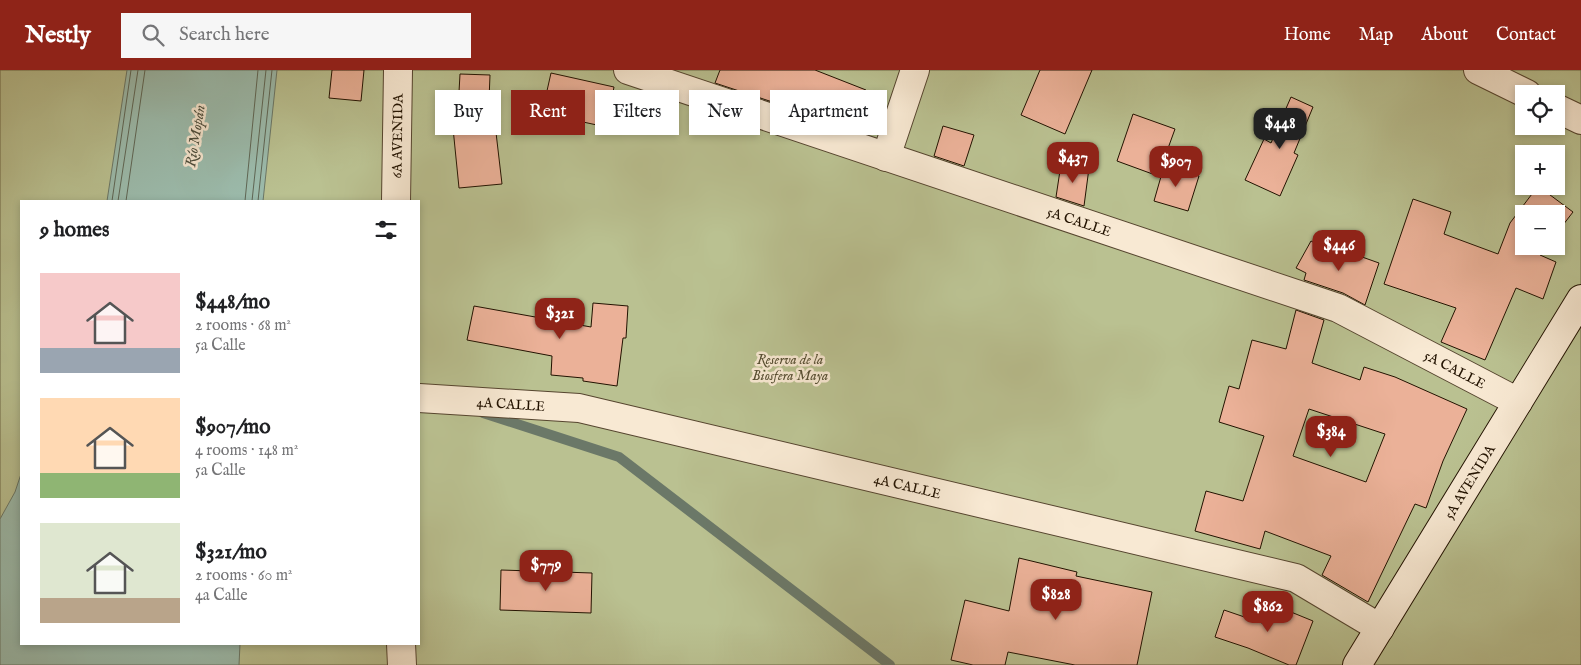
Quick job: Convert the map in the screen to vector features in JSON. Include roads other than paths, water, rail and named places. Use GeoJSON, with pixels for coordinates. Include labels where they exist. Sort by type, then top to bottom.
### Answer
{"type":"FeatureCollection","features":[{"type":"Feature","properties":{"kind":"street","name":"6A AVENIDA"},"geometry":{"type":"LineString","coordinates":[[396,200],[398,70]]}},
{"type":"Feature","properties":{"kind":"street","name":"5A CALLE"},"geometry":{"type":"LineString","coordinates":[[628,70],[1338,308],[1518,402]]}},
{"type":"Feature","properties":{"kind":"street"},"geometry":{"type":"LineString","coordinates":[[886,157],[915,70]]}},
{"type":"Feature","properties":{"kind":"street"},"geometry":{"type":"LineString","coordinates":[[1478,70],[1515,88]]}},
{"type":"Feature","properties":{"kind":"street"},"geometry":{"type":"LineString","coordinates":[[1565,112],[1581,120]]}},
{"type":"Feature","properties":{"kind":"street","name":"5A AVENIDA"},"geometry":{"type":"LineString","coordinates":[[1366,662],[1380,628],[1581,299]]}},
{"type":"Feature","properties":{"kind":"street","name":"4A CALLE"},"geometry":{"type":"LineString","coordinates":[[420,398],[579,408],[1296,578],[1380,628]]}},
{"type":"Feature","properties":{"kind":"street"},"geometry":{"type":"LineString","coordinates":[[401,645],[402,665]]}},
{"type":"Feature","properties":{"kind":"water","name":"Río Mopán"},"geometry":{"type":"Polygon","coordinates":[[[127,70],[277,70],[263,200],[107,200],[127,70]]]}},
{"type":"Feature","properties":{"kind":"water"},"geometry":{"type":"Polygon","coordinates":[[[20,477],[20,645],[240,645],[239,665],[0,665],[0,519],[15,492],[20,477]]]}},
{"type":"Feature","properties":{"kind":"waterway"},"geometry":{"type":"LineString","coordinates":[[483,413],[619,457],[890,665]]}},
{"type":"Feature","properties":{"kind":"park label","name":"Reserva de la Biosfera Maya"},"geometry":{"type":"Point","coordinates":[790,368]}}]}
